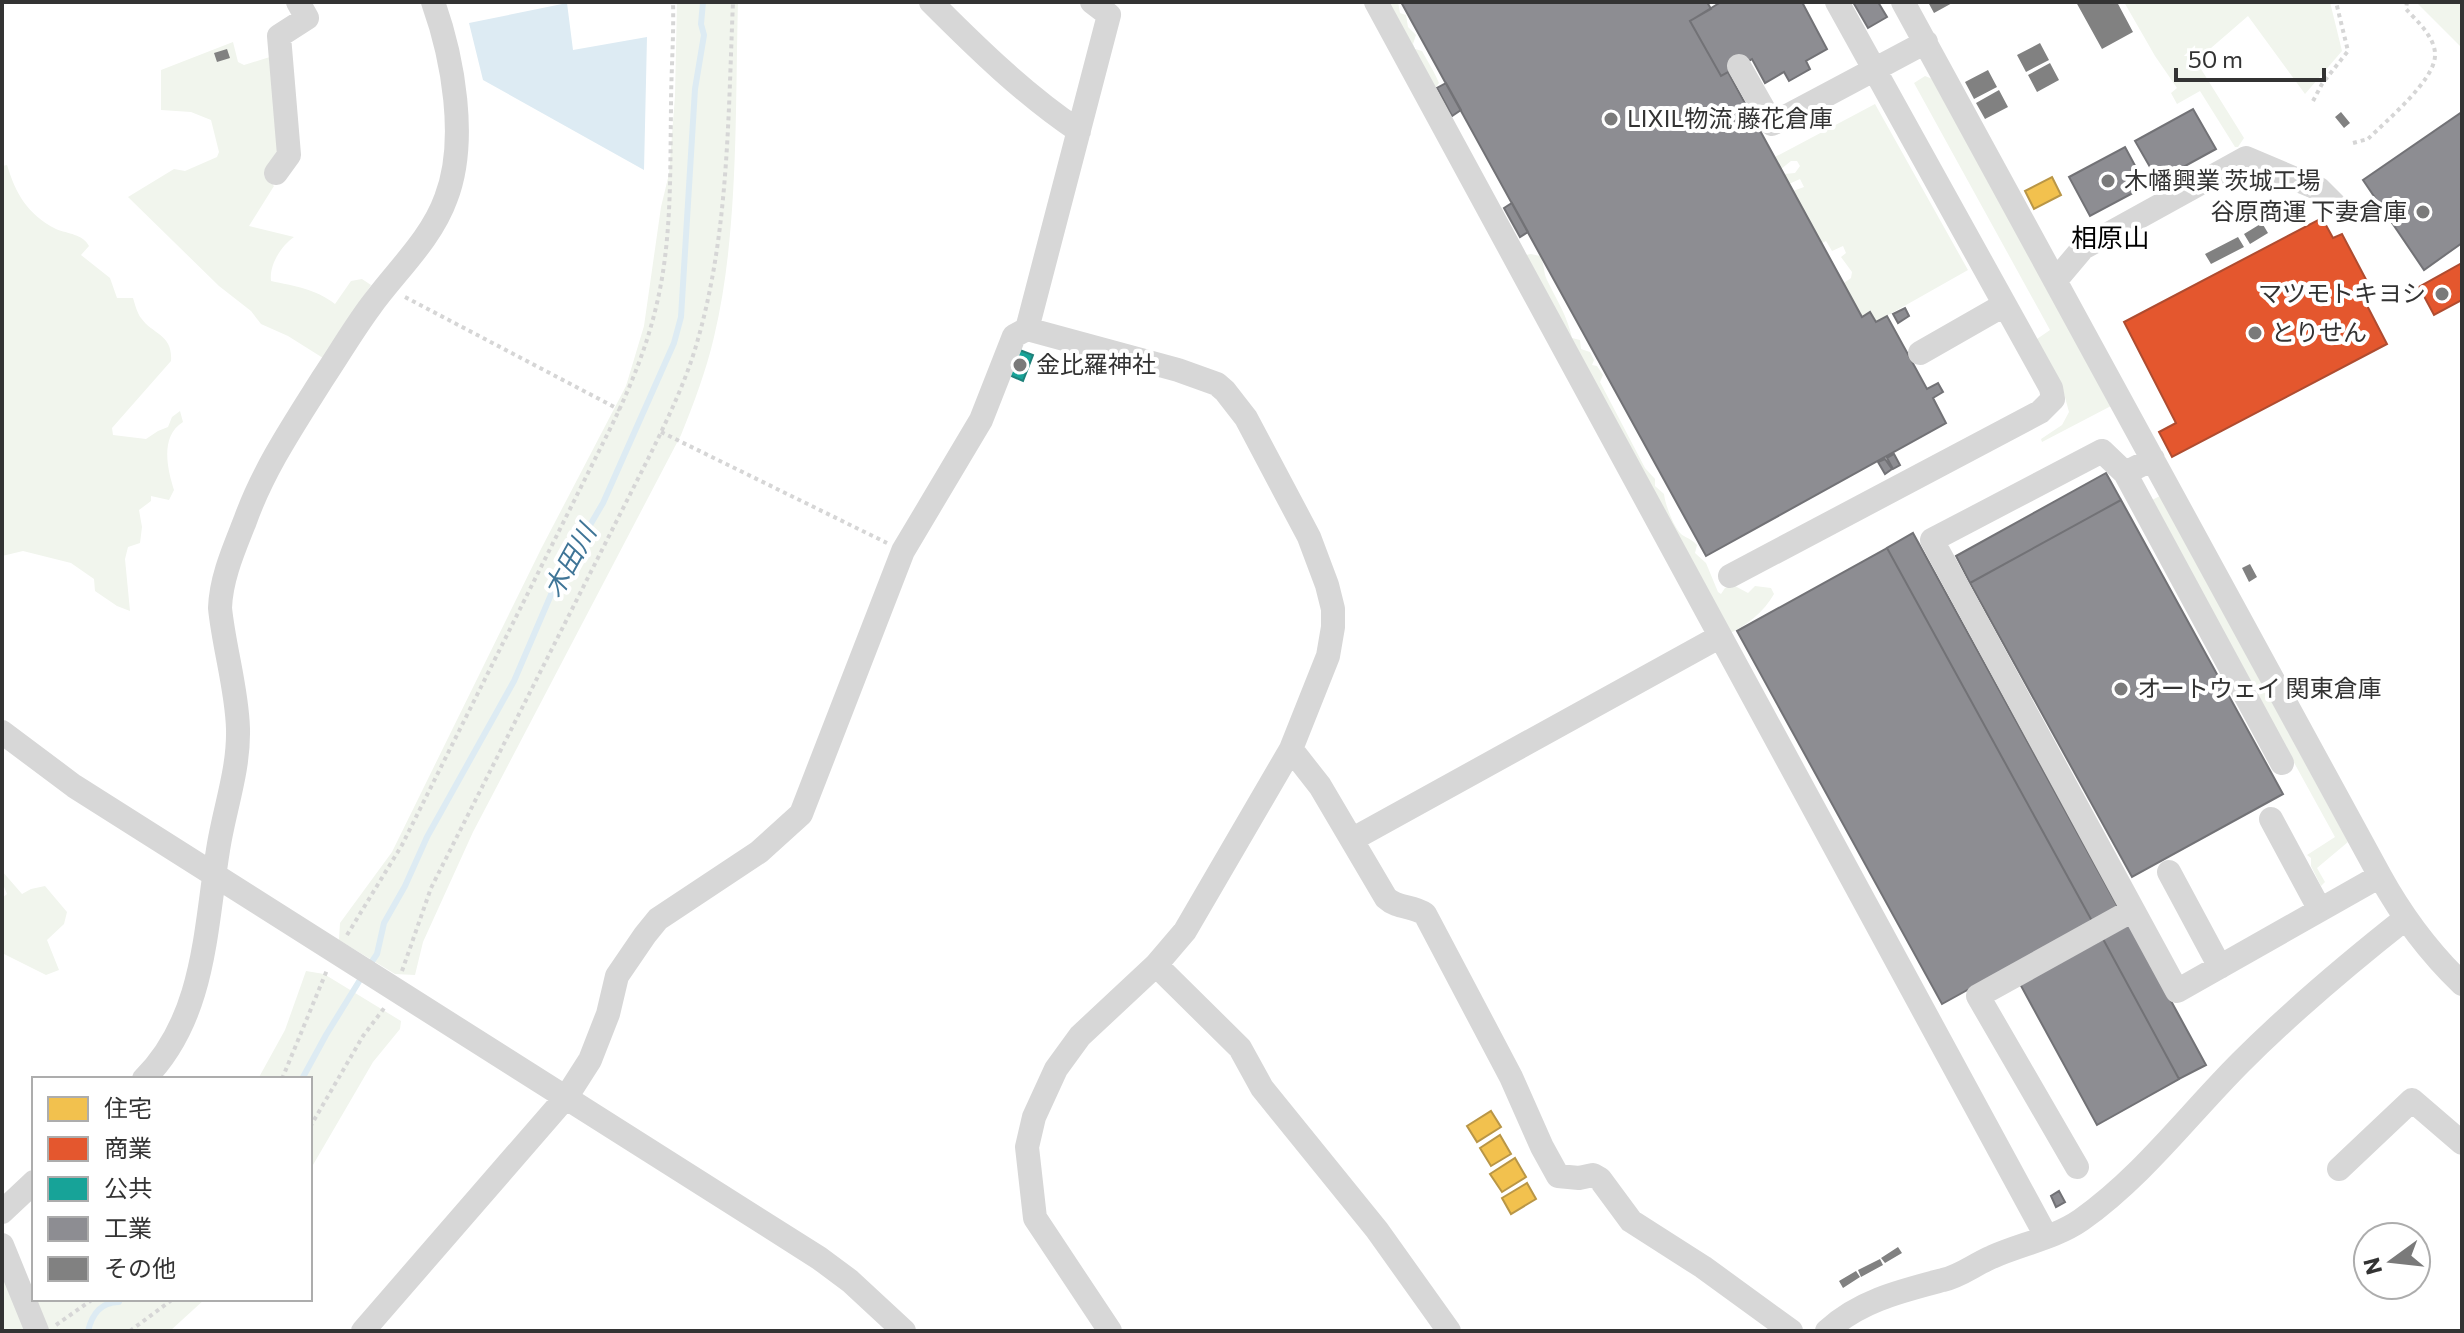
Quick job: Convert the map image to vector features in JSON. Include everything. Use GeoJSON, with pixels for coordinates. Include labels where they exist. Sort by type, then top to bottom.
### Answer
{"type":"FeatureCollection","features":[{"type":"Feature","properties":{"kind":"street"},"geometry":{"type":"LineString","coordinates":[[276,173],[289,155],[279,36],[307,18],[298,2]]}},
{"type":"Feature","properties":{"kind":"street"},"geometry":{"type":"LineString","coordinates":[[146,1077],[174,1043],[190,1008],[238,744],[236,704],[220,608],[224,581],[255,493],[313,394],[436,220],[446,199],[456,158],[451,75],[433,2]]}},
{"type":"Feature","properties":{"kind":"street"},"geometry":{"type":"LineString","coordinates":[[931,2],[1053,114],[1079,131]]}},
{"type":"Feature","properties":{"kind":"street"},"geometry":{"type":"LineString","coordinates":[[1027,329],[1109,15],[1092,2]]}},
{"type":"Feature","properties":{"kind":"street"},"geometry":{"type":"LineString","coordinates":[[1376,2],[2046,1236]]}},
{"type":"Feature","properties":{"kind":"street"},"geometry":{"type":"LineString","coordinates":[[1730,576],[2026,420],[2053,399],[2051,388],[1837,2]]}},
{"type":"Feature","properties":{"kind":"street"},"geometry":{"type":"LineString","coordinates":[[1903,2],[2380,876],[2406,918],[2441,964],[2462,984]]}},
{"type":"Feature","properties":{"kind":"street"},"geometry":{"type":"LineString","coordinates":[[1739,66],[1772,124],[1926,42]]}},
{"type":"Feature","properties":{"kind":"street"},"geometry":{"type":"LineString","coordinates":[[2056,280],[2083,248],[2246,158],[2319,189],[2336,206]]}},
{"type":"Feature","properties":{"kind":"street"},"geometry":{"type":"LineString","coordinates":[[1920,353],[2004,305]]}},
{"type":"Feature","properties":{"kind":"street"},"geometry":{"type":"LineString","coordinates":[[363,1331],[567,1096],[590,1060],[608,1014],[617,976],[658,919],[759,852],[801,814],[903,551],[981,420],[1014,336],[1027,329],[1178,370],[1217,384],[1246,418],[1309,537],[1333,609],[1328,656],[1291,749],[1185,931],[1156,965],[1080,1036],[1056,1069],[1034,1117],[1027,1147],[1035,1218],[1110,1331]]}},
{"type":"Feature","properties":{"kind":"street"},"geometry":{"type":"LineString","coordinates":[[2282,763],[2125,473],[2102,451],[1932,540],[2177,991],[2380,876]]}},
{"type":"Feature","properties":{"kind":"street"},"geometry":{"type":"LineString","coordinates":[[2125,473],[2153,459]]}},
{"type":"Feature","properties":{"kind":"street"},"geometry":{"type":"LineString","coordinates":[[1353,839],[1719,637]]}},
{"type":"Feature","properties":{"kind":"street"},"geometry":{"type":"LineString","coordinates":[[2,732],[74,786],[819,1258],[850,1281],[904,1331]]}},
{"type":"Feature","properties":{"kind":"street"},"geometry":{"type":"LineString","coordinates":[[1291,749],[1320,786],[1386,898],[1395,906],[1416,908],[1425,914],[1511,1077],[1558,1176],[1579,1178],[1593,1175],[1600,1179],[1631,1221],[1703,1267],[1791,1331]]}},
{"type":"Feature","properties":{"kind":"street"},"geometry":{"type":"LineString","coordinates":[[2271,819],[2320,910]]}},
{"type":"Feature","properties":{"kind":"street"},"geometry":{"type":"LineString","coordinates":[[2169,872],[2220,967]]}},
{"type":"Feature","properties":{"kind":"street"},"geometry":{"type":"LineString","coordinates":[[2077,1167],[1978,996],[2133,910]]}},
{"type":"Feature","properties":{"kind":"street"},"geometry":{"type":"LineString","coordinates":[[1827,1331],[1858,1308],[1970,1271],[1991,1257],[2079,1221],[2122,1188],[2242,1061],[2346,966],[2406,918]]}},
{"type":"Feature","properties":{"kind":"street"},"geometry":{"type":"LineString","coordinates":[[1156,965],[1240,1048],[1262,1088],[1377,1230],[1449,1331]]}},
{"type":"Feature","properties":{"kind":"street"},"geometry":{"type":"LineString","coordinates":[[2339,1169],[2412,1100],[2462,1143]]}},
{"type":"Feature","properties":{"kind":"street"},"geometry":{"type":"LineString","coordinates":[[2,1212],[32,1184]]}},
{"type":"Feature","properties":{"kind":"street"},"geometry":{"type":"LineString","coordinates":[[2,1245],[37,1331]]}},
{"type":"Feature","properties":{"kind":"path"},"geometry":{"type":"LineString","coordinates":[[283,1077],[340,956],[402,845],[620,410],[642,358],[658,301],[664,258],[670,185],[673,2]]}},
{"type":"Feature","properties":{"kind":"path"},"geometry":{"type":"LineString","coordinates":[[312,1124],[391,988],[431,888],[683,385],[697,346],[718,254],[733,2]]}},
{"type":"Feature","properties":{"kind":"path"},"geometry":{"type":"LineString","coordinates":[[2313,101],[2348,51],[2336,2]]}},
{"type":"Feature","properties":{"kind":"path"},"geometry":{"type":"LineString","coordinates":[[2353,143],[2368,139],[2431,73],[2436,54],[2430,37],[2406,9],[2407,2]]}},
{"type":"Feature","properties":{"kind":"path"},"geometry":{"type":"LineString","coordinates":[[386,287],[620,410]]}},
{"type":"Feature","properties":{"kind":"path"},"geometry":{"type":"LineString","coordinates":[[661,432],[903,551]]}},
{"type":"Feature","properties":{"kind":"path"},"geometry":{"type":"LineString","coordinates":[[47,1331],[90,1301]]}},
{"type":"Feature","properties":{"kind":"path"},"geometry":{"type":"LineString","coordinates":[[130,1331],[170,1301]]}},
{"type":"Feature","properties":{"kind":"shaded area"},"geometry":{"type":"Polygon","coordinates":[[[677,2],[738,2],[732,213],[722,297],[707,362],[681,435],[473,832],[423,942],[415,975],[395,974],[339,940],[340,923],[392,852],[541,549],[626,386],[644,326],[661,207],[669,174],[677,2]]]}},
{"type":"Feature","properties":{"kind":"shaded area"},"geometry":{"type":"Polygon","coordinates":[[[1378,2],[1398,2],[1400,13],[1406,15],[1408,27],[1416,35],[1415,49],[1422,51],[1439,83],[1437,91],[1378,2]]]}},
{"type":"Feature","properties":{"kind":"shaded area"},"geometry":{"type":"Polygon","coordinates":[[[2124,2],[2330,2],[2342,51],[2305,94],[2248,16],[2196,61],[2244,138],[2235,147],[2200,91],[2177,104],[2171,93],[2177,88],[2124,2]]]}},
{"type":"Feature","properties":{"kind":"shaded area"},"geometry":{"type":"Polygon","coordinates":[[[2416,2],[2462,2],[2462,48],[2416,2]]]}},
{"type":"Feature","properties":{"kind":"shaded area"},"geometry":{"type":"Polygon","coordinates":[[[567,3],[573,50],[647,37],[644,170],[483,80],[469,23],[567,3]]]}},
{"type":"Feature","properties":{"kind":"shaded area"},"geometry":{"type":"Polygon","coordinates":[[[233,42],[238,62],[244,65],[273,56],[282,152],[264,176],[274,186],[249,226],[294,237],[277,256],[271,281],[312,291],[335,304],[351,281],[362,279],[371,285],[323,358],[288,336],[261,324],[251,311],[219,286],[128,197],[174,169],[185,171],[217,157],[219,152],[211,120],[191,112],[161,110],[161,70],[233,42]]]}},
{"type":"Feature","properties":{"kind":"shaded area"},"geometry":{"type":"Polygon","coordinates":[[[1925,76],[1935,80],[2111,406],[2042,442],[2041,439],[2062,425],[2069,412],[2063,390],[2037,339],[2050,330],[1914,83],[1925,76]]]}},
{"type":"Feature","properties":{"kind":"shaded area"},"geometry":{"type":"Polygon","coordinates":[[[1875,104],[1968,270],[1876,322],[1870,313],[1862,317],[1844,283],[1851,278],[1852,272],[1841,257],[1846,253],[1843,246],[1832,251],[1826,241],[1822,243],[1793,191],[1804,187],[1800,179],[1789,184],[1784,174],[1795,173],[1800,166],[1797,161],[1791,161],[1781,169],[1775,157],[1875,104]]]}},
{"type":"Feature","properties":{"kind":"shaded area"},"geometry":{"type":"Polygon","coordinates":[[[7,165],[14,185],[30,210],[56,229],[86,242],[89,246],[81,255],[110,278],[117,298],[133,298],[141,318],[166,340],[171,352],[171,361],[112,428],[113,435],[146,439],[168,427],[172,417],[180,411],[183,422],[171,435],[168,444],[169,472],[174,490],[169,500],[151,496],[151,501],[139,510],[142,527],[140,543],[128,547],[125,559],[130,611],[95,591],[94,579],[71,563],[23,551],[2,556],[2,166],[7,165]]]}},
{"type":"Feature","properties":{"kind":"shaded area"},"geometry":{"type":"Polygon","coordinates":[[[1526,255],[1540,256],[1572,338],[1580,340],[1581,349],[1590,352],[1594,360],[1592,365],[1597,366],[1603,375],[1600,382],[1645,468],[1655,479],[1655,486],[1664,494],[1675,525],[1680,533],[1697,545],[1695,553],[1706,563],[1718,592],[1721,594],[1733,585],[1748,593],[1755,586],[1771,588],[1774,594],[1765,607],[1735,631],[1728,634],[1526,255]]]}},
{"type":"Feature","properties":{"kind":"shaded area"},"geometry":{"type":"Polygon","coordinates":[[[2160,496],[2348,842],[2317,868],[2325,882],[2321,886],[2311,866],[2311,858],[2307,855],[2335,837],[2150,501],[2160,496]]]}},
{"type":"Feature","properties":{"kind":"shaded area"},"geometry":{"type":"Polygon","coordinates":[[[2,871],[22,894],[45,886],[67,912],[64,924],[47,940],[59,970],[46,975],[2,953],[2,898],[7,894],[2,871]]]}},
{"type":"Feature","properties":{"kind":"shaded area"},"geometry":{"type":"Polygon","coordinates":[[[306,971],[324,974],[401,1021],[400,1029],[373,1062],[312,1167],[312,1077],[259,1077],[285,1030],[306,971]]]}},
{"type":"Feature","properties":{"kind":"shaded area"},"geometry":{"type":"Polygon","coordinates":[[[2,1265],[28,1331],[2,1331],[2,1265]]]}},
{"type":"Feature","properties":{"kind":"shaded area"},"geometry":{"type":"Polygon","coordinates":[[[34,1301],[203,1301],[170,1331],[44,1331],[34,1301]]]}},
{"type":"Feature","properties":{"kind":"building: 住宅"},"geometry":{"type":"Polygon","coordinates":[[[2052,177],[2061,195],[2034,209],[2025,191],[2052,177]]]}},
{"type":"Feature","properties":{"kind":"building: 住宅"},"geometry":{"type":"Polygon","coordinates":[[[1491,1111],[1501,1127],[1477,1142],[1467,1126],[1491,1111]]]}},
{"type":"Feature","properties":{"kind":"building: 住宅"},"geometry":{"type":"Polygon","coordinates":[[[1500,1135],[1511,1154],[1491,1166],[1480,1148],[1500,1135]]]}},
{"type":"Feature","properties":{"kind":"building: 住宅"},"geometry":{"type":"Polygon","coordinates":[[[1515,1158],[1526,1177],[1502,1192],[1490,1174],[1515,1158]]]}},
{"type":"Feature","properties":{"kind":"building: 住宅"},"geometry":{"type":"Polygon","coordinates":[[[1527,1183],[1536,1199],[1511,1214],[1502,1198],[1527,1183]]]}},
{"type":"Feature","properties":{"kind":"building: 商業","name":"とりせん"},"geometry":{"type":"Polygon","coordinates":[[[2322,218],[2333,238],[2342,234],[2370,287],[2360,292],[2387,344],[2172,457],[2159,432],[2176,423],[2124,322],[2322,218]]]}},
{"type":"Feature","properties":{"kind":"building: 商業","name":"マツモトキヨシ"},"geometry":{"type":"Polygon","coordinates":[[[2462,263],[2462,300],[2434,315],[2419,287],[2462,263]]]}},
{"type":"Feature","properties":{"kind":"building: 公共","name":"金比羅神社"},"geometry":{"type":"Polygon","coordinates":[[[1017,349],[1033,355],[1023,381],[1007,374],[1017,349]]]}},
{"type":"Feature","properties":{"kind":"building: 工業"},"geometry":{"type":"Polygon","coordinates":[[[1401,2],[1707,2],[1711,9],[1690,21],[1721,76],[1728,72],[1862,317],[1870,312],[1876,322],[1887,316],[1927,389],[1938,383],[1943,392],[1933,398],[1946,423],[1706,556],[1401,2]]]}},
{"type":"Feature","properties":{"kind":"building: 工業"},"geometry":{"type":"Polygon","coordinates":[[[1721,2],[1802,2],[1827,49],[1806,61],[1810,69],[1789,81],[1784,72],[1765,83],[1752,59],[1721,76],[1690,21],[1721,2]]]}},
{"type":"Feature","properties":{"kind":"building: 工業"},"geometry":{"type":"Polygon","coordinates":[[[1853,2],[1878,2],[1887,17],[1868,28],[1853,2]]]}},
{"type":"Feature","properties":{"kind":"building: 工業"},"geometry":{"type":"Polygon","coordinates":[[[1446,83],[1461,110],[1452,116],[1437,88],[1446,83]]]}},
{"type":"Feature","properties":{"kind":"building: 工業"},"geometry":{"type":"Polygon","coordinates":[[[2193,109],[2216,149],[2158,181],[2135,141],[2193,109]]]}},
{"type":"Feature","properties":{"kind":"building: 工業","name":"谷原商運 下妻倉庫"},"geometry":{"type":"Polygon","coordinates":[[[2462,112],[2462,243],[2424,270],[2363,180],[2462,112]]]}},
{"type":"Feature","properties":{"kind":"building: 工業","name":"木幡興業 茨城工場"},"geometry":{"type":"Polygon","coordinates":[[[2125,147],[2146,186],[2090,216],[2069,177],[2125,147]]]}},
{"type":"Feature","properties":{"kind":"building: 工業"},"geometry":{"type":"Polygon","coordinates":[[[1512,203],[1528,232],[1520,237],[1504,208],[1512,203]]]}},
{"type":"Feature","properties":{"kind":"building: 工業"},"geometry":{"type":"Polygon","coordinates":[[[1905,308],[1909,316],[1898,323],[1893,314],[1905,308]]]}},
{"type":"Feature","properties":{"kind":"building: 工業"},"geometry":{"type":"Polygon","coordinates":[[[1894,454],[1900,465],[1893,469],[1887,458],[1894,454]]]}},
{"type":"Feature","properties":{"kind":"building: 工業"},"geometry":{"type":"Polygon","coordinates":[[[1885,459],[1892,469],[1885,474],[1878,462],[1885,459]]]}},
{"type":"Feature","properties":{"kind":"building: 工業"},"geometry":{"type":"Polygon","coordinates":[[[2106,473],[2121,500],[1970,583],[1956,556],[2106,473]]]}},
{"type":"Feature","properties":{"kind":"building: 工業"},"geometry":{"type":"Polygon","coordinates":[[[2121,500],[2283,794],[2132,877],[1970,583],[2121,500]]]}},
{"type":"Feature","properties":{"kind":"building: 工業"},"geometry":{"type":"Polygon","coordinates":[[[1913,533],[2118,907],[2092,921],[1887,548],[1913,533]]]}},
{"type":"Feature","properties":{"kind":"building: 工業"},"geometry":{"type":"Polygon","coordinates":[[[1887,548],[2092,921],[1942,1004],[1737,631],[1887,548]]]}},
{"type":"Feature","properties":{"kind":"building: 工業"},"geometry":{"type":"Polygon","coordinates":[[[2129,924],[2206,1065],[2179,1079],[2103,939],[2129,924]]]}},
{"type":"Feature","properties":{"kind":"building: 工業"},"geometry":{"type":"Polygon","coordinates":[[[2103,939],[2179,1079],[2097,1125],[2020,984],[2103,939]]]}},
{"type":"Feature","properties":{"kind":"building: 工業"},"geometry":{"type":"Polygon","coordinates":[[[2059,1191],[2065,1202],[2056,1207],[2051,1196],[2059,1191]]]}},
{"type":"Feature","properties":{"kind":"building: その他"},"geometry":{"type":"Polygon","coordinates":[[[1928,2],[1954,2],[1934,13],[1928,2]]]}},
{"type":"Feature","properties":{"kind":"building: その他"},"geometry":{"type":"Polygon","coordinates":[[[2076,2],[2117,2],[2133,32],[2102,49],[2076,2]]]}},
{"type":"Feature","properties":{"kind":"building: その他"},"geometry":{"type":"Polygon","coordinates":[[[2040,43],[2049,60],[2026,72],[2017,55],[2040,43]]]}},
{"type":"Feature","properties":{"kind":"building: その他"},"geometry":{"type":"Polygon","coordinates":[[[227,49],[230,58],[217,62],[214,53],[227,49]]]}},
{"type":"Feature","properties":{"kind":"building: その他"},"geometry":{"type":"Polygon","coordinates":[[[2050,63],[2059,80],[2037,92],[2028,75],[2050,63]]]}},
{"type":"Feature","properties":{"kind":"building: その他"},"geometry":{"type":"Polygon","coordinates":[[[1988,70],[1997,87],[1974,99],[1965,82],[1988,70]]]}},
{"type":"Feature","properties":{"kind":"building: その他"},"geometry":{"type":"Polygon","coordinates":[[[1999,90],[2008,107],[1985,119],[1976,103],[1999,90]]]}},
{"type":"Feature","properties":{"kind":"building: その他"},"geometry":{"type":"Polygon","coordinates":[[[2341,112],[2350,123],[2344,128],[2335,117],[2341,112]]]}},
{"type":"Feature","properties":{"kind":"building: その他"},"geometry":{"type":"Polygon","coordinates":[[[2262,223],[2268,233],[2250,244],[2244,234],[2262,223]]]}},
{"type":"Feature","properties":{"kind":"building: その他"},"geometry":{"type":"Polygon","coordinates":[[[2238,237],[2244,247],[2211,264],[2205,254],[2238,237]]]}},
{"type":"Feature","properties":{"kind":"building: その他"},"geometry":{"type":"Polygon","coordinates":[[[2250,564],[2257,577],[2249,582],[2242,568],[2250,564]]]}},
{"type":"Feature","properties":{"kind":"building: その他"},"geometry":{"type":"Polygon","coordinates":[[[1898,1247],[1902,1253],[1885,1263],[1881,1258],[1898,1247]]]}},
{"type":"Feature","properties":{"kind":"building: その他"},"geometry":{"type":"Polygon","coordinates":[[[1880,1259],[1883,1265],[1861,1277],[1858,1270],[1880,1259]]]}},
{"type":"Feature","properties":{"kind":"building: その他"},"geometry":{"type":"Polygon","coordinates":[[[1856,1271],[1860,1277],[1843,1288],[1839,1281],[1856,1271]]]}},
{"type":"Feature","properties":{"kind":"waterway","name":"木田川"},"geometry":{"type":"LineString","coordinates":[[369,966],[377,954],[384,923],[427,837],[514,681],[556,583],[603,503],[674,343],[681,317],[695,89],[704,35],[701,24],[703,2]]}},
{"type":"Feature","properties":{"kind":"waterway","name":"木田川"},"geometry":{"type":"LineString","coordinates":[[303,1077],[363,975]]}},
{"type":"Feature","properties":{"kind":"waterway","name":"木田川"},"geometry":{"type":"LineString","coordinates":[[88,1331],[98,1310],[119,1301]]}},
{"type":"Feature","properties":{"kind":"place","name":"LIXIL物流 藤花倉庫"},"geometry":{"type":"Point","coordinates":[1611,119]}},
{"type":"Feature","properties":{"kind":"place","name":"木幡興業 茨城工場"},"geometry":{"type":"Point","coordinates":[2108,181]}},
{"type":"Feature","properties":{"kind":"place","name":"谷原商運 下妻倉庫"},"geometry":{"type":"Point","coordinates":[2423,212]}},
{"type":"Feature","properties":{"kind":"place","name":"マツモトキヨシ"},"geometry":{"type":"Point","coordinates":[2442,294]}},
{"type":"Feature","properties":{"kind":"place","name":"とりせん"},"geometry":{"type":"Point","coordinates":[2255,333]}},
{"type":"Feature","properties":{"kind":"place","name":"金比羅神社"},"geometry":{"type":"Point","coordinates":[1020,365]}},
{"type":"Feature","properties":{"kind":"place","name":"オートウェイ 関東倉庫"},"geometry":{"type":"Point","coordinates":[2121,689]}},
{"type":"Feature","properties":{"kind":"district","name":"相原山"},"geometry":{"type":"Point","coordinates":[2110,238]}}]}
